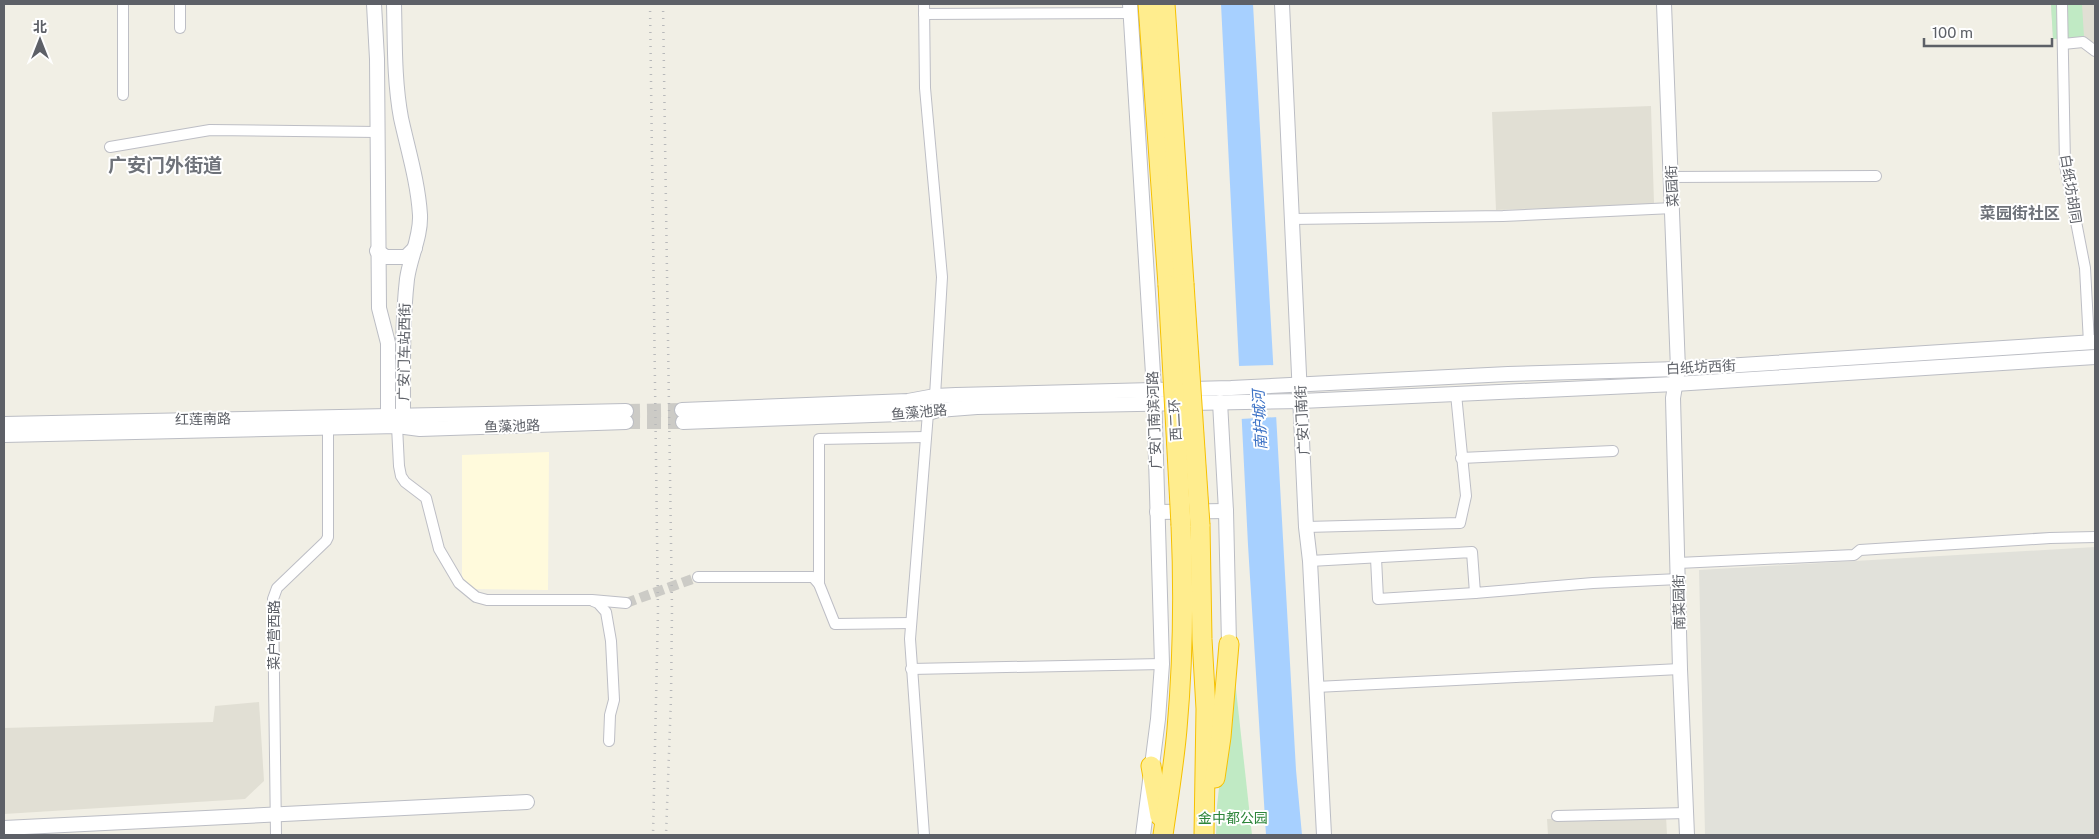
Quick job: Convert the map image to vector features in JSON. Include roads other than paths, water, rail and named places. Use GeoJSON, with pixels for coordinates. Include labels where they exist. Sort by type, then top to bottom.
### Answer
{"type":"FeatureCollection","features":[{"type":"Feature","properties":{"kind":"highway","name":"西二环"},"geometry":{"type":"LineString","coordinates":[[1148,4],[1176,285]]}},
{"type":"Feature","properties":{"kind":"highway","name":"西二环"},"geometry":{"type":"LineString","coordinates":[[1165,4],[1176,285],[1190,525],[1202,639],[1206,708],[1204,835]]}},
{"type":"Feature","properties":{"kind":"highway","name":"西二环"},"geometry":{"type":"LineString","coordinates":[[1163,835],[1177,729],[1183,582],[1190,525]]}},
{"type":"Feature","properties":{"kind":"highway"},"geometry":{"type":"LineString","coordinates":[[1204,835],[1221,737],[1229,644]]}},
{"type":"Feature","properties":{"kind":"highway"},"geometry":{"type":"LineString","coordinates":[[1151,766],[1163,835]]}},
{"type":"Feature","properties":{"kind":"street"},"geometry":{"type":"LineString","coordinates":[[123,4],[123,95]]}},
{"type":"Feature","properties":{"kind":"street"},"geometry":{"type":"LineString","coordinates":[[180,4],[180,28]]}},
{"type":"Feature","properties":{"kind":"street","name":"广安门车站西街"},"geometry":{"type":"LineString","coordinates":[[374,4],[377,59],[377,251],[379,308],[388,343],[396,419]]}},
{"type":"Feature","properties":{"kind":"street","name":"广安门车站西街"},"geometry":{"type":"LineString","coordinates":[[394,4],[395,58],[401,116],[418,194],[420,218],[408,275],[396,419]]}},
{"type":"Feature","properties":{"kind":"street","name":"广安门南街"},"geometry":{"type":"LineString","coordinates":[[1282,4],[1296,219]]}},
{"type":"Feature","properties":{"kind":"street","name":"广安门南街"},"geometry":{"type":"LineString","coordinates":[[1288,4],[1296,219],[1298,384],[1313,561],[1324,835]]}},
{"type":"Feature","properties":{"kind":"street","name":"菜园街"},"geometry":{"type":"LineString","coordinates":[[1664,4],[1678,369]]}},
{"type":"Feature","properties":{"kind":"street","name":"白纸坊胡同"},"geometry":{"type":"LineString","coordinates":[[2062,4],[2065,165],[2085,268],[2092,342]]}},
{"type":"Feature","properties":{"kind":"street"},"geometry":{"type":"LineString","coordinates":[[935,396],[942,277],[925,88],[924,9],[1131,8]]}},
{"type":"Feature","properties":{"kind":"street","name":"广安门南滨河路"},"geometry":{"type":"LineString","coordinates":[[1131,8],[1154,397],[1162,664],[1158,719],[1143,835]]}},
{"type":"Feature","properties":{"kind":"street"},"geometry":{"type":"LineString","coordinates":[[2063,44],[2083,42],[2095,51]]}},
{"type":"Feature","properties":{"kind":"street"},"geometry":{"type":"LineString","coordinates":[[377,59],[380,55],[387,53],[395,58]]}},
{"type":"Feature","properties":{"kind":"street"},"geometry":{"type":"LineString","coordinates":[[110,147],[210,130],[377,132]]}},
{"type":"Feature","properties":{"kind":"street"},"geometry":{"type":"LineString","coordinates":[[1671,177],[1876,176]]}},
{"type":"Feature","properties":{"kind":"street"},"geometry":{"type":"LineString","coordinates":[[1296,219],[1503,216],[1673,208]]}},
{"type":"Feature","properties":{"kind":"street"},"geometry":{"type":"LineString","coordinates":[[377,251],[386,257],[406,257],[415,248]]}},
{"type":"Feature","properties":{"kind":"street","name":"白纸坊西街"},"geometry":{"type":"LineString","coordinates":[[1228,397],[1298,384],[1678,369],[2092,342]]}},
{"type":"Feature","properties":{"kind":"street","name":"白纸坊西街"},"geometry":{"type":"LineString","coordinates":[[1228,397],[1299,401],[1675,384],[2095,357]]}},
{"type":"Feature","properties":{"kind":"street","name":"南菜园街"},"geometry":{"type":"LineString","coordinates":[[1678,369],[1672,398],[1687,835]]}},
{"type":"Feature","properties":{"kind":"street"},"geometry":{"type":"LineString","coordinates":[[1310,526],[1460,523],[1466,496],[1456,394]]}},
{"type":"Feature","properties":{"kind":"street","name":"鱼藻池路"},"geometry":{"type":"LineString","coordinates":[[935,396],[1154,397],[938,410],[928,413],[683,416],[908,401],[935,396]]}},
{"type":"Feature","properties":{"kind":"street"},"geometry":{"type":"LineString","coordinates":[[1154,397],[1228,397],[1226,511],[1229,644]]}},
{"type":"Feature","properties":{"kind":"street"},"geometry":{"type":"LineString","coordinates":[[924,835],[912,669],[911,623],[928,413]]}},
{"type":"Feature","properties":{"kind":"street","name":"鱼藻池路"},"geometry":{"type":"LineString","coordinates":[[396,419],[420,429],[626,417]]}},
{"type":"Feature","properties":{"kind":"street"},"geometry":{"type":"LineString","coordinates":[[396,419],[398,466],[401,476],[405,482],[426,498],[439,549],[459,583],[476,597],[487,600],[592,600],[626,603]]}},
{"type":"Feature","properties":{"kind":"street","name":"红莲南路"},"geometry":{"type":"LineString","coordinates":[[4,424],[396,419]]}},
{"type":"Feature","properties":{"kind":"street","name":"红莲南路"},"geometry":{"type":"LineString","coordinates":[[4,435],[328,427],[396,419]]}},
{"type":"Feature","properties":{"kind":"street","name":"菜户营西路"},"geometry":{"type":"LineString","coordinates":[[276,835],[273,599],[277,588],[328,537],[328,427]]}},
{"type":"Feature","properties":{"kind":"street"},"geometry":{"type":"LineString","coordinates":[[818,584],[819,439],[926,437]]}},
{"type":"Feature","properties":{"kind":"street"},"geometry":{"type":"LineString","coordinates":[[1461,458],[1613,451]]}},
{"type":"Feature","properties":{"kind":"street"},"geometry":{"type":"LineString","coordinates":[[1157,512],[1226,511]]}},
{"type":"Feature","properties":{"kind":"street"},"geometry":{"type":"LineString","coordinates":[[1678,564],[1854,555],[1860,550],[2095,537]]}},
{"type":"Feature","properties":{"kind":"street"},"geometry":{"type":"LineString","coordinates":[[1313,561],[1472,552],[1475,593]]}},
{"type":"Feature","properties":{"kind":"street"},"geometry":{"type":"LineString","coordinates":[[1376,558],[1378,599],[1678,579]]}},
{"type":"Feature","properties":{"kind":"street"},"geometry":{"type":"LineString","coordinates":[[698,577],[813,577],[818,584],[835,624],[911,623]]}},
{"type":"Feature","properties":{"kind":"street"},"geometry":{"type":"LineString","coordinates":[[592,600],[598,603],[606,612],[611,641],[614,700],[610,715],[609,742]]}},
{"type":"Feature","properties":{"kind":"street"},"geometry":{"type":"LineString","coordinates":[[912,669],[1162,664]]}},
{"type":"Feature","properties":{"kind":"street"},"geometry":{"type":"LineString","coordinates":[[1319,687],[1680,670]]}},
{"type":"Feature","properties":{"kind":"street","name":"广安门南街"},"geometry":{"type":"LineString","coordinates":[[1319,687],[1330,835]]}},
{"type":"Feature","properties":{"kind":"street"},"geometry":{"type":"LineString","coordinates":[[4,828],[276,813],[528,802]]}},
{"type":"Feature","properties":{"kind":"street"},"geometry":{"type":"LineString","coordinates":[[1557,816],[1686,813]]}},
{"type":"Feature","properties":{"kind":"water","name":"南护城河"},"geometry":{"type":"Polygon","coordinates":[[[1221,4],[1253,4],[1296,770],[1302,835],[1266,835],[1248,545],[1221,4]]]}},
{"type":"Feature","properties":{"kind":"tunnel"},"geometry":{"type":"LineString","coordinates":[[626,411],[682,410]]}},
{"type":"Feature","properties":{"kind":"tunnel"},"geometry":{"type":"LineString","coordinates":[[626,422],[683,422]]}},
{"type":"Feature","properties":{"kind":"tunnel"},"geometry":{"type":"LineString","coordinates":[[626,603],[698,577]]}},
{"type":"Feature","properties":{"kind":"railway"},"geometry":{"type":"LineString","coordinates":[[650,4],[658,611],[653,835]]}},
{"type":"Feature","properties":{"kind":"railway"},"geometry":{"type":"LineString","coordinates":[[663,4],[672,609],[666,835]]}},
{"type":"Feature","properties":{"kind":"district","name":"广安门外街道"},"geometry":{"type":"Point","coordinates":[165,165]}},
{"type":"Feature","properties":{"kind":"district","name":"菜园街社区"},"geometry":{"type":"Point","coordinates":[2020,213]}},
{"type":"Feature","properties":{"kind":"park label","name":"金中都公园"},"geometry":{"type":"Point","coordinates":[1233,818]}}]}
